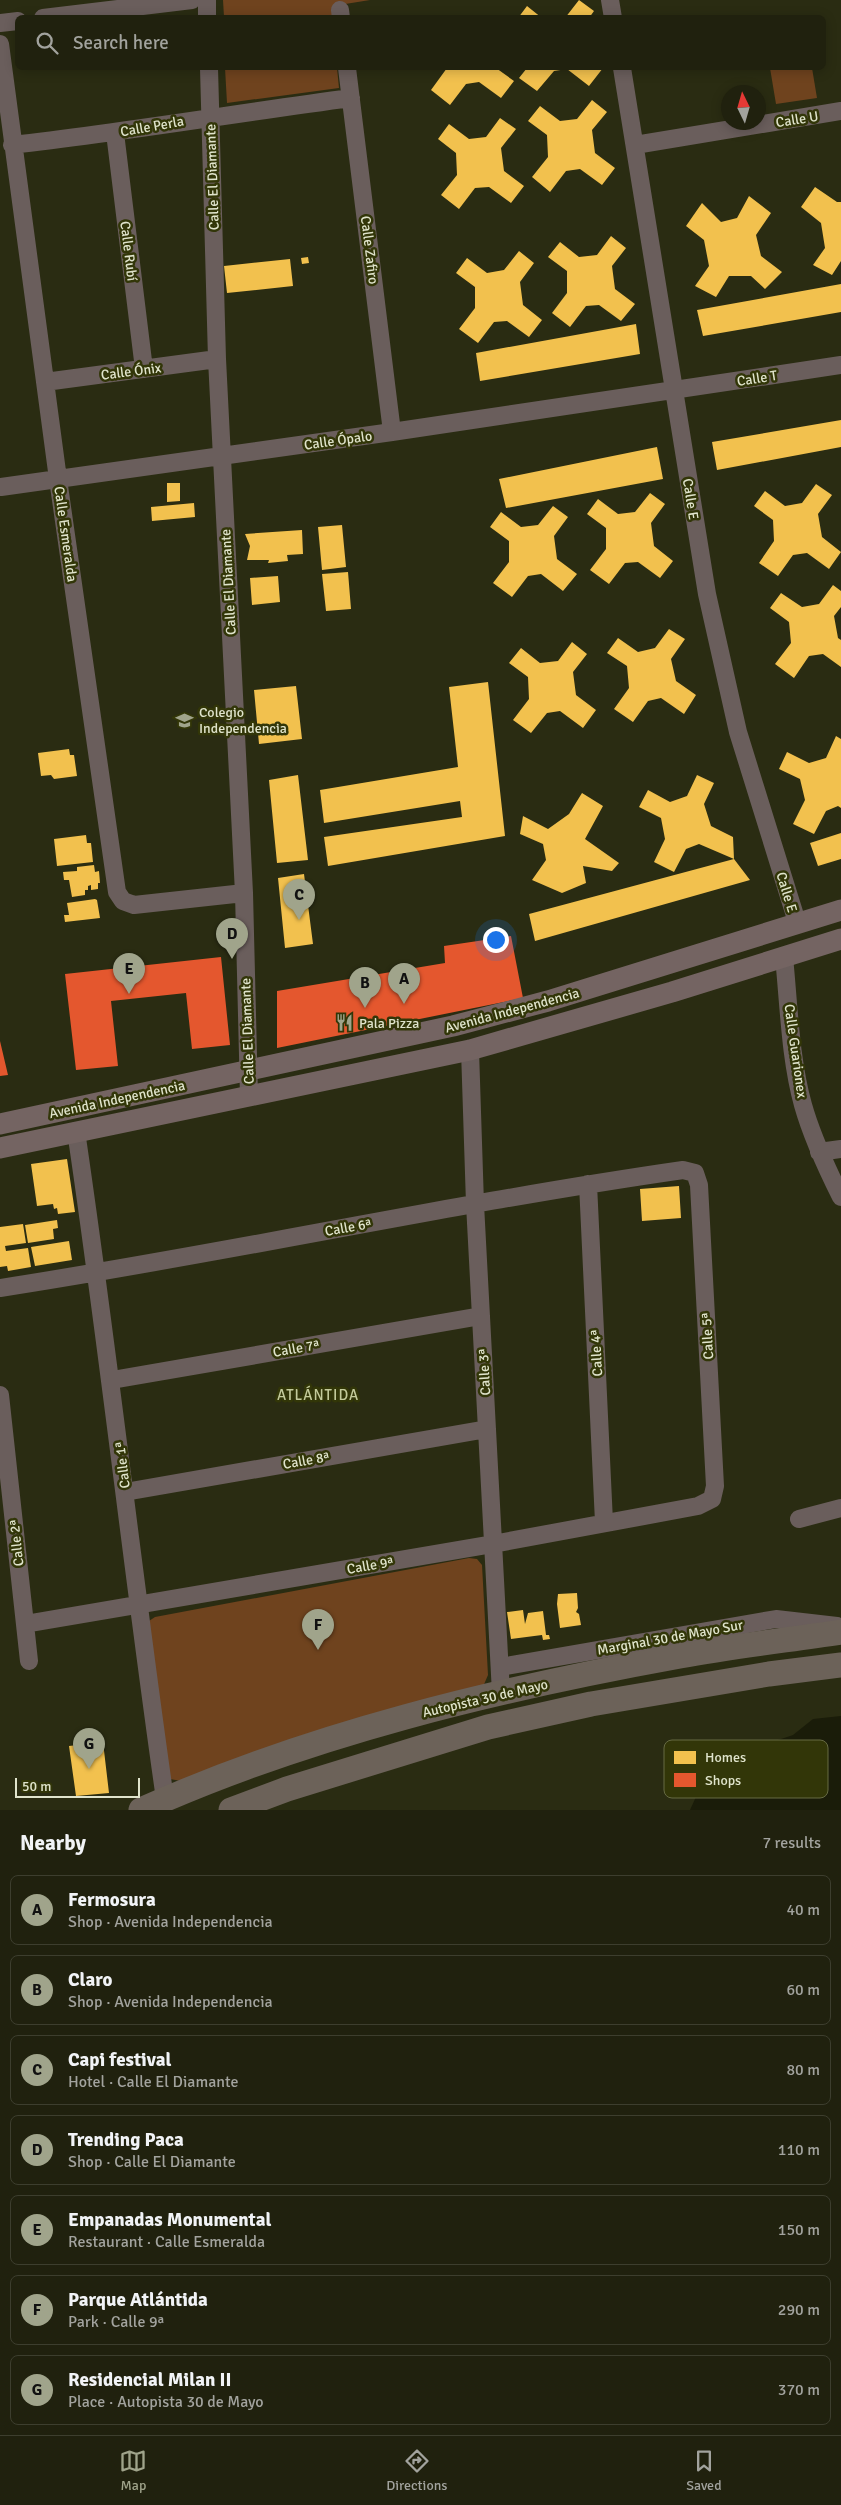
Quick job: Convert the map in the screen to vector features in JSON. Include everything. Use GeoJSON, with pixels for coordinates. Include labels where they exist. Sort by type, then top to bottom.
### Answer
{"type":"FeatureCollection","features":[{"type":"Feature","properties":{"kind":"highway","name":"Autopista 30 de Mayo"},"geometry":{"type":"LineString","coordinates":[[141,1810],[165,1799],[251,1767],[373,1726],[501,1693],[681,1656],[841,1632]]}},
{"type":"Feature","properties":{"kind":"highway"},"geometry":{"type":"LineString","coordinates":[[231,1810],[287,1789],[488,1727],[591,1704],[770,1674],[841,1665]]}},
{"type":"Feature","properties":{"kind":"main road","name":"Avenida Independencia"},"geometry":{"type":"LineString","coordinates":[[0,1124],[453,1026],[548,1001],[797,922],[841,910]]}},
{"type":"Feature","properties":{"kind":"main road","name":"Avenida Independencia"},"geometry":{"type":"LineString","coordinates":[[0,1148],[470,1050],[546,1030],[841,939]]}},
{"type":"Feature","properties":{"kind":"street"},"geometry":{"type":"LineString","coordinates":[[69,15],[192,0]]}},
{"type":"Feature","properties":{"kind":"street"},"geometry":{"type":"LineString","coordinates":[[207,0],[208,15]]}},
{"type":"Feature","properties":{"kind":"street"},"geometry":{"type":"LineString","coordinates":[[610,0],[612,15]]}},
{"type":"Feature","properties":{"kind":"street"},"geometry":{"type":"LineString","coordinates":[[0,23],[15,21]]}},
{"type":"Feature","properties":{"kind":"street","name":"Calle Esmeralda"},"geometry":{"type":"LineString","coordinates":[[0,44],[58,479],[117,892],[123,901],[134,905],[244,893]]}},
{"type":"Feature","properties":{"kind":"street","name":"Calle El Diamante"},"geometry":{"type":"LineString","coordinates":[[209,70],[217,359],[244,893],[249,1096]]}},
{"type":"Feature","properties":{"kind":"street","name":"Calle Zafiro"},"geometry":{"type":"LineString","coordinates":[[347,70],[392,432]]}},
{"type":"Feature","properties":{"kind":"street","name":"Calle E"},"geometry":{"type":"LineString","coordinates":[[622,70],[707,594],[738,732],[797,922]]}},
{"type":"Feature","properties":{"kind":"street","name":"Calle Perla"},"geometry":{"type":"LineString","coordinates":[[12,145],[115,133],[210,116],[351,98]]}},
{"type":"Feature","properties":{"kind":"street","name":"Calle U"},"geometry":{"type":"LineString","coordinates":[[635,145],[841,111]]}},
{"type":"Feature","properties":{"kind":"street","name":"Calle Rubí"},"geometry":{"type":"LineString","coordinates":[[115,133],[144,369]]}},
{"type":"Feature","properties":{"kind":"street","name":"Calle Ónix"},"geometry":{"type":"LineString","coordinates":[[45,382],[217,359]]}},
{"type":"Feature","properties":{"kind":"street","name":"Calle T"},"geometry":{"type":"LineString","coordinates":[[674,390],[841,365]]}},
{"type":"Feature","properties":{"kind":"street","name":"Calle Ópalo"},"geometry":{"type":"LineString","coordinates":[[1,487],[674,390]]}},
{"type":"Feature","properties":{"kind":"street","name":"Calle Guarionex"},"geometry":{"type":"LineString","coordinates":[[784,957],[797,1077],[803,1105],[819,1152],[841,1197]]}},
{"type":"Feature","properties":{"kind":"street","name":"Calle 3ª"},"geometry":{"type":"LineString","coordinates":[[470,1050],[475,1204],[501,1693]]}},
{"type":"Feature","properties":{"kind":"street","name":"Calle 1ª"},"geometry":{"type":"LineString","coordinates":[[76,1131],[112,1380],[138,1604],[165,1799]]}},
{"type":"Feature","properties":{"kind":"street"},"geometry":{"type":"LineString","coordinates":[[819,1152],[841,1149]]}},
{"type":"Feature","properties":{"kind":"street","name":"Calle 6ª"},"geometry":{"type":"LineString","coordinates":[[0,1288],[97,1273],[588,1184],[683,1170],[695,1173]]}},
{"type":"Feature","properties":{"kind":"street","name":"Calle 5ª"},"geometry":{"type":"LineString","coordinates":[[695,1173],[699,1185],[715,1486],[712,1499]]}},
{"type":"Feature","properties":{"kind":"street","name":"Calle 4ª"},"geometry":{"type":"LineString","coordinates":[[588,1184],[604,1522]]}},
{"type":"Feature","properties":{"kind":"street","name":"Calle 7ª"},"geometry":{"type":"LineString","coordinates":[[112,1380],[481,1316]]}},
{"type":"Feature","properties":{"kind":"street","name":"Calle 2ª"},"geometry":{"type":"LineString","coordinates":[[0,1395],[30,1661]]}},
{"type":"Feature","properties":{"kind":"street","name":"Calle 8ª"},"geometry":{"type":"LineString","coordinates":[[125,1492],[487,1429]]}},
{"type":"Feature","properties":{"kind":"street","name":"Calle 9ª"},"geometry":{"type":"LineString","coordinates":[[26,1624],[493,1544],[698,1506],[712,1499]]}},
{"type":"Feature","properties":{"kind":"street"},"geometry":{"type":"LineString","coordinates":[[799,1519],[841,1508]]}},
{"type":"Feature","properties":{"kind":"street","name":"Marginal 30 de Mayo Sur"},"geometry":{"type":"LineString","coordinates":[[500,1667],[776,1619],[841,1627]]}},
{"type":"Feature","properties":{"kind":"shaded area"},"geometry":{"type":"Polygon","coordinates":[[[223,0],[370,0],[333,6],[333,15],[224,15],[223,0]]]}},
{"type":"Feature","properties":{"kind":"shaded area"},"geometry":{"type":"Polygon","coordinates":[[[225,70],[337,70],[339,88],[227,103],[225,70]]]}},
{"type":"Feature","properties":{"kind":"shaded area"},"geometry":{"type":"Polygon","coordinates":[[[770,70],[812,70],[817,98],[776,104],[770,70]]]}},
{"type":"Feature","properties":{"kind":"shaded area"},"geometry":{"type":"Polygon","coordinates":[[[469,1558],[477,1559],[482,1565],[488,1675],[482,1689],[181,1781],[170,1779],[149,1621],[155,1617],[469,1558]]]}},
{"type":"Feature","properties":{"kind":"shaded area"},"geometry":{"type":"Polygon","coordinates":[[[841,1716],[841,1810],[690,1810],[695,1798],[828,1798],[828,1740],[778,1740],[793,1735],[813,1719],[841,1716]]]}},
{"type":"Feature","properties":{"kind":"building: Homes"},"geometry":{"type":"Polygon","coordinates":[[[579,0],[594,11],[591,15],[567,15],[579,0]]]}},
{"type":"Feature","properties":{"kind":"building: Homes"},"geometry":{"type":"Polygon","coordinates":[[[527,6],[538,15],[520,15],[527,6]]]}},
{"type":"Feature","properties":{"kind":"building: Homes"},"geometry":{"type":"Polygon","coordinates":[[[446,70],[499,70],[514,81],[501,98],[479,82],[466,84],[450,105],[431,90],[446,70]]]}},
{"type":"Feature","properties":{"kind":"building: Homes"},"geometry":{"type":"Polygon","coordinates":[[[525,70],[560,70],[554,71],[537,91],[519,78],[525,70]]]}},
{"type":"Feature","properties":{"kind":"building: Homes"},"geometry":{"type":"Polygon","coordinates":[[[568,70],[601,70],[589,86],[568,70]]]}},
{"type":"Feature","properties":{"kind":"building: Homes"},"geometry":{"type":"Polygon","coordinates":[[[592,100],[607,112],[592,130],[595,153],[615,168],[602,185],[580,169],[566,171],[550,192],[532,177],[548,157],[547,135],[528,121],[540,106],[560,121],[577,119],[592,100]]]}},
{"type":"Feature","properties":{"kind":"building: Homes"},"geometry":{"type":"Polygon","coordinates":[[[500,118],[516,129],[501,148],[504,171],[524,186],[511,203],[489,187],[475,188],[459,209],[441,195],[457,175],[456,153],[438,139],[449,124],[469,139],[486,137],[500,118]]]}},
{"type":"Feature","properties":{"kind":"building: Homes"},"geometry":{"type":"Polygon","coordinates":[[[815,187],[837,202],[841,202],[841,261],[832,275],[813,265],[825,248],[821,223],[801,207],[815,187]]]}},
{"type":"Feature","properties":{"kind":"building: Homes"},"geometry":{"type":"Polygon","coordinates":[[[749,196],[771,213],[756,235],[761,256],[782,272],[765,289],[751,276],[729,276],[716,297],[695,286],[709,266],[704,240],[686,226],[702,203],[721,222],[737,218],[749,196]]]}},
{"type":"Feature","properties":{"kind":"building: Homes"},"geometry":{"type":"Polygon","coordinates":[[[611,236],[626,248],[612,266],[615,289],[635,304],[621,321],[599,305],[586,306],[570,327],[552,313],[567,293],[567,271],[548,257],[560,242],[579,257],[597,255],[611,236]]]}},
{"type":"Feature","properties":{"kind":"building: Homes"},"geometry":{"type":"Polygon","coordinates":[[[519,251],[534,263],[520,282],[523,305],[542,320],[529,337],[507,321],[494,322],[478,343],[459,329],[475,308],[475,287],[456,273],[467,258],[487,273],[504,270],[519,251]]]}},
{"type":"Feature","properties":{"kind":"building: Homes"},"geometry":{"type":"Polygon","coordinates":[[[308,257],[309,263],[302,264],[301,258],[308,257]]]}},
{"type":"Feature","properties":{"kind":"building: Homes"},"geometry":{"type":"Polygon","coordinates":[[[290,259],[293,286],[227,293],[224,266],[290,259]]]}},
{"type":"Feature","properties":{"kind":"building: Homes"},"geometry":{"type":"Polygon","coordinates":[[[841,284],[841,312],[703,336],[697,310],[841,284]]]}},
{"type":"Feature","properties":{"kind":"building: Homes"},"geometry":{"type":"Polygon","coordinates":[[[636,324],[640,354],[480,381],[476,353],[636,324]]]}},
{"type":"Feature","properties":{"kind":"building: Homes"},"geometry":{"type":"Polygon","coordinates":[[[841,420],[841,447],[717,470],[712,442],[841,420]]]}},
{"type":"Feature","properties":{"kind":"building: Homes"},"geometry":{"type":"Polygon","coordinates":[[[657,447],[663,479],[506,508],[499,479],[657,447]]]}},
{"type":"Feature","properties":{"kind":"building: Homes"},"geometry":{"type":"Polygon","coordinates":[[[167,483],[180,483],[180,501],[167,502],[167,483]]]}},
{"type":"Feature","properties":{"kind":"building: Homes"},"geometry":{"type":"Polygon","coordinates":[[[816,484],[832,495],[818,514],[822,537],[841,552],[829,569],[807,553],[793,555],[778,576],[759,563],[774,541],[773,520],[754,506],[765,491],[785,506],[802,503],[816,484]]]}},
{"type":"Feature","properties":{"kind":"building: Homes"},"geometry":{"type":"Polygon","coordinates":[[[650,493],[665,504],[651,523],[654,546],[673,561],[660,578],[638,562],[625,563],[609,584],[590,570],[606,549],[606,528],[587,514],[598,499],[618,514],[635,512],[650,493]]]}},
{"type":"Feature","properties":{"kind":"building: Homes"},"geometry":{"type":"Polygon","coordinates":[[[194,503],[195,517],[152,521],[151,507],[194,503]]]}},
{"type":"Feature","properties":{"kind":"building: Homes"},"geometry":{"type":"Polygon","coordinates":[[[553,506],[568,517],[554,536],[557,559],[577,574],[563,591],[541,574],[528,576],[512,597],[493,583],[509,562],[509,541],[490,527],[501,512],[521,527],[538,525],[553,506]]]}},
{"type":"Feature","properties":{"kind":"building: Homes"},"geometry":{"type":"Polygon","coordinates":[[[342,525],[346,567],[322,570],[318,527],[342,525]]]}},
{"type":"Feature","properties":{"kind":"building: Homes"},"geometry":{"type":"Polygon","coordinates":[[[302,530],[303,554],[287,555],[288,561],[268,563],[269,560],[247,560],[250,546],[245,534],[302,530]]]}},
{"type":"Feature","properties":{"kind":"building: Homes"},"geometry":{"type":"Polygon","coordinates":[[[348,572],[351,609],[326,611],[322,574],[348,572]]]}},
{"type":"Feature","properties":{"kind":"building: Homes"},"geometry":{"type":"Polygon","coordinates":[[[278,576],[280,602],[252,605],[250,578],[278,576]]]}},
{"type":"Feature","properties":{"kind":"building: Homes"},"geometry":{"type":"Polygon","coordinates":[[[833,585],[841,591],[841,607],[834,616],[838,638],[841,640],[841,667],[823,654],[809,656],[794,678],[775,664],[791,643],[789,622],[770,608],[781,593],[802,607],[819,604],[833,585]]]}},
{"type":"Feature","properties":{"kind":"building: Homes"},"geometry":{"type":"Polygon","coordinates":[[[669,629],[685,639],[671,659],[676,681],[696,695],[684,714],[661,698],[648,701],[633,722],[614,709],[629,688],[627,666],[607,653],[618,638],[638,652],[655,648],[669,629]]]}},
{"type":"Feature","properties":{"kind":"building: Homes"},"geometry":{"type":"Polygon","coordinates":[[[572,642],[587,654],[573,672],[576,695],[596,710],[583,728],[560,711],[547,713],[531,733],[513,720],[529,699],[528,677],[509,663],[521,648],[540,663],[558,661],[572,642]]]}},
{"type":"Feature","properties":{"kind":"building: Homes"},"geometry":{"type":"Polygon","coordinates":[[[488,682],[505,836],[328,866],[324,837],[462,817],[460,801],[324,823],[320,790],[458,767],[449,687],[488,682]]]}},
{"type":"Feature","properties":{"kind":"building: Homes"},"geometry":{"type":"Polygon","coordinates":[[[296,686],[302,739],[259,744],[254,690],[296,686]]]}},
{"type":"Feature","properties":{"kind":"building: Homes"},"geometry":{"type":"Polygon","coordinates":[[[836,736],[841,739],[841,808],[838,806],[826,811],[814,834],[793,824],[805,800],[800,779],[779,769],[787,752],[809,763],[826,758],[836,736]]]}},
{"type":"Feature","properties":{"kind":"building: Homes"},"geometry":{"type":"Polygon","coordinates":[[[69,749],[70,755],[74,755],[77,776],[54,779],[51,775],[41,776],[38,753],[69,749]]]}},
{"type":"Feature","properties":{"kind":"building: Homes"},"geometry":{"type":"Polygon","coordinates":[[[298,775],[308,860],[277,863],[269,780],[298,775]]]}},
{"type":"Feature","properties":{"kind":"building: Homes"},"geometry":{"type":"Polygon","coordinates":[[[697,775],[714,783],[704,804],[711,826],[733,837],[734,859],[699,844],[686,849],[674,872],[654,862],[665,839],[661,818],[639,807],[648,790],[670,802],[687,796],[697,775]]]}},
{"type":"Feature","properties":{"kind":"building: Homes"},"geometry":{"type":"Polygon","coordinates":[[[582,793],[603,806],[585,839],[619,863],[612,871],[583,866],[586,883],[562,893],[532,880],[546,860],[543,844],[520,834],[523,816],[548,829],[569,814],[582,793]]]}},
{"type":"Feature","properties":{"kind":"building: Homes"},"geometry":{"type":"Polygon","coordinates":[[[841,833],[841,859],[818,866],[810,843],[841,833]]]}},
{"type":"Feature","properties":{"kind":"building: Homes"},"geometry":{"type":"Polygon","coordinates":[[[86,835],[87,843],[91,843],[93,862],[57,866],[54,839],[86,835]]]}},
{"type":"Feature","properties":{"kind":"building: Homes"},"geometry":{"type":"Polygon","coordinates":[[[734,859],[750,880],[535,941],[529,914],[734,859]]]}},
{"type":"Feature","properties":{"kind":"building: Homes"},"geometry":{"type":"Polygon","coordinates":[[[94,865],[95,872],[99,871],[100,883],[98,883],[98,889],[91,890],[91,885],[88,886],[88,890],[85,890],[85,895],[72,897],[69,880],[64,880],[63,872],[77,871],[77,867],[94,865]]]}},
{"type":"Feature","properties":{"kind":"building: Homes"},"geometry":{"type":"Polygon","coordinates":[[[304,874],[313,944],[285,948],[278,878],[304,874]]]}},
{"type":"Feature","properties":{"kind":"building: Homes"},"geometry":{"type":"Polygon","coordinates":[[[97,900],[100,918],[65,922],[64,915],[69,915],[67,903],[97,900]]]}},
{"type":"Feature","properties":{"kind":"building: Homes"},"geometry":{"type":"Polygon","coordinates":[[[67,1159],[75,1212],[58,1214],[57,1208],[54,1209],[53,1204],[37,1206],[31,1164],[67,1159]]]}},
{"type":"Feature","properties":{"kind":"building: Homes"},"geometry":{"type":"Polygon","coordinates":[[[679,1186],[681,1218],[642,1221],[640,1189],[679,1186]]]}},
{"type":"Feature","properties":{"kind":"building: Homes"},"geometry":{"type":"Polygon","coordinates":[[[57,1220],[58,1228],[53,1229],[54,1239],[28,1243],[25,1225],[57,1220]]]}},
{"type":"Feature","properties":{"kind":"building: Homes"},"geometry":{"type":"Polygon","coordinates":[[[23,1224],[26,1243],[5,1246],[6,1251],[28,1248],[31,1267],[8,1271],[7,1266],[0,1267],[0,1227],[23,1224]]]}},
{"type":"Feature","properties":{"kind":"building: Homes"},"geometry":{"type":"Polygon","coordinates":[[[69,1241],[72,1260],[35,1266],[31,1247],[69,1241]]]}},
{"type":"Feature","properties":{"kind":"building: Homes"},"geometry":{"type":"Polygon","coordinates":[[[577,1593],[578,1608],[576,1612],[579,1614],[581,1625],[560,1628],[557,1604],[558,1594],[577,1593]]]}},
{"type":"Feature","properties":{"kind":"building: Homes"},"geometry":{"type":"Polygon","coordinates":[[[523,1610],[525,1624],[528,1613],[543,1611],[546,1635],[549,1635],[550,1639],[543,1640],[542,1635],[511,1639],[507,1612],[523,1610]]]}},
{"type":"Feature","properties":{"kind":"building: Homes"},"geometry":{"type":"Polygon","coordinates":[[[103,1742],[109,1793],[76,1796],[69,1746],[103,1742]]]}},
{"type":"Feature","properties":{"kind":"building: Shops"},"geometry":{"type":"Polygon","coordinates":[[[511,936],[523,998],[277,1048],[277,991],[445,963],[444,946],[511,936]]]}},
{"type":"Feature","properties":{"kind":"building: Shops"},"geometry":{"type":"Polygon","coordinates":[[[221,957],[230,1045],[192,1049],[186,993],[111,1001],[118,1066],[76,1070],[65,974],[221,957]]]}},
{"type":"Feature","properties":{"kind":"building: Shops"},"geometry":{"type":"Polygon","coordinates":[[[0,1041],[8,1075],[0,1076],[0,1041]]]}},
{"type":"Feature","properties":{"kind":"place","name":"Colegio Independencia"},"geometry":{"type":"Point","coordinates":[185,720]}},
{"type":"Feature","properties":{"kind":"place","name":"Capi festival"},"geometry":{"type":"Point","coordinates":[299,920]}},
{"type":"Feature","properties":{"kind":"place","name":"Trending Paca"},"geometry":{"type":"Point","coordinates":[232,959]}},
{"type":"Feature","properties":{"kind":"place","name":"Empanadas Monumental"},"geometry":{"type":"Point","coordinates":[129,994]}},
{"type":"Feature","properties":{"kind":"place","name":"Fermosura"},"geometry":{"type":"Point","coordinates":[404,1004]}},
{"type":"Feature","properties":{"kind":"place","name":"Claro"},"geometry":{"type":"Point","coordinates":[365,1008]}},
{"type":"Feature","properties":{"kind":"place","name":"Pala Pizza"},"geometry":{"type":"Point","coordinates":[345,1023]}},
{"type":"Feature","properties":{"kind":"place","name":"Parque Atlántida"},"geometry":{"type":"Point","coordinates":[318,1650]}},
{"type":"Feature","properties":{"kind":"place","name":"Residencial Milan II"},"geometry":{"type":"Point","coordinates":[89,1769]}},
{"type":"Feature","properties":{"kind":"district","name":"ATLÁNTIDA"},"geometry":{"type":"Point","coordinates":[318,1395]}}]}
